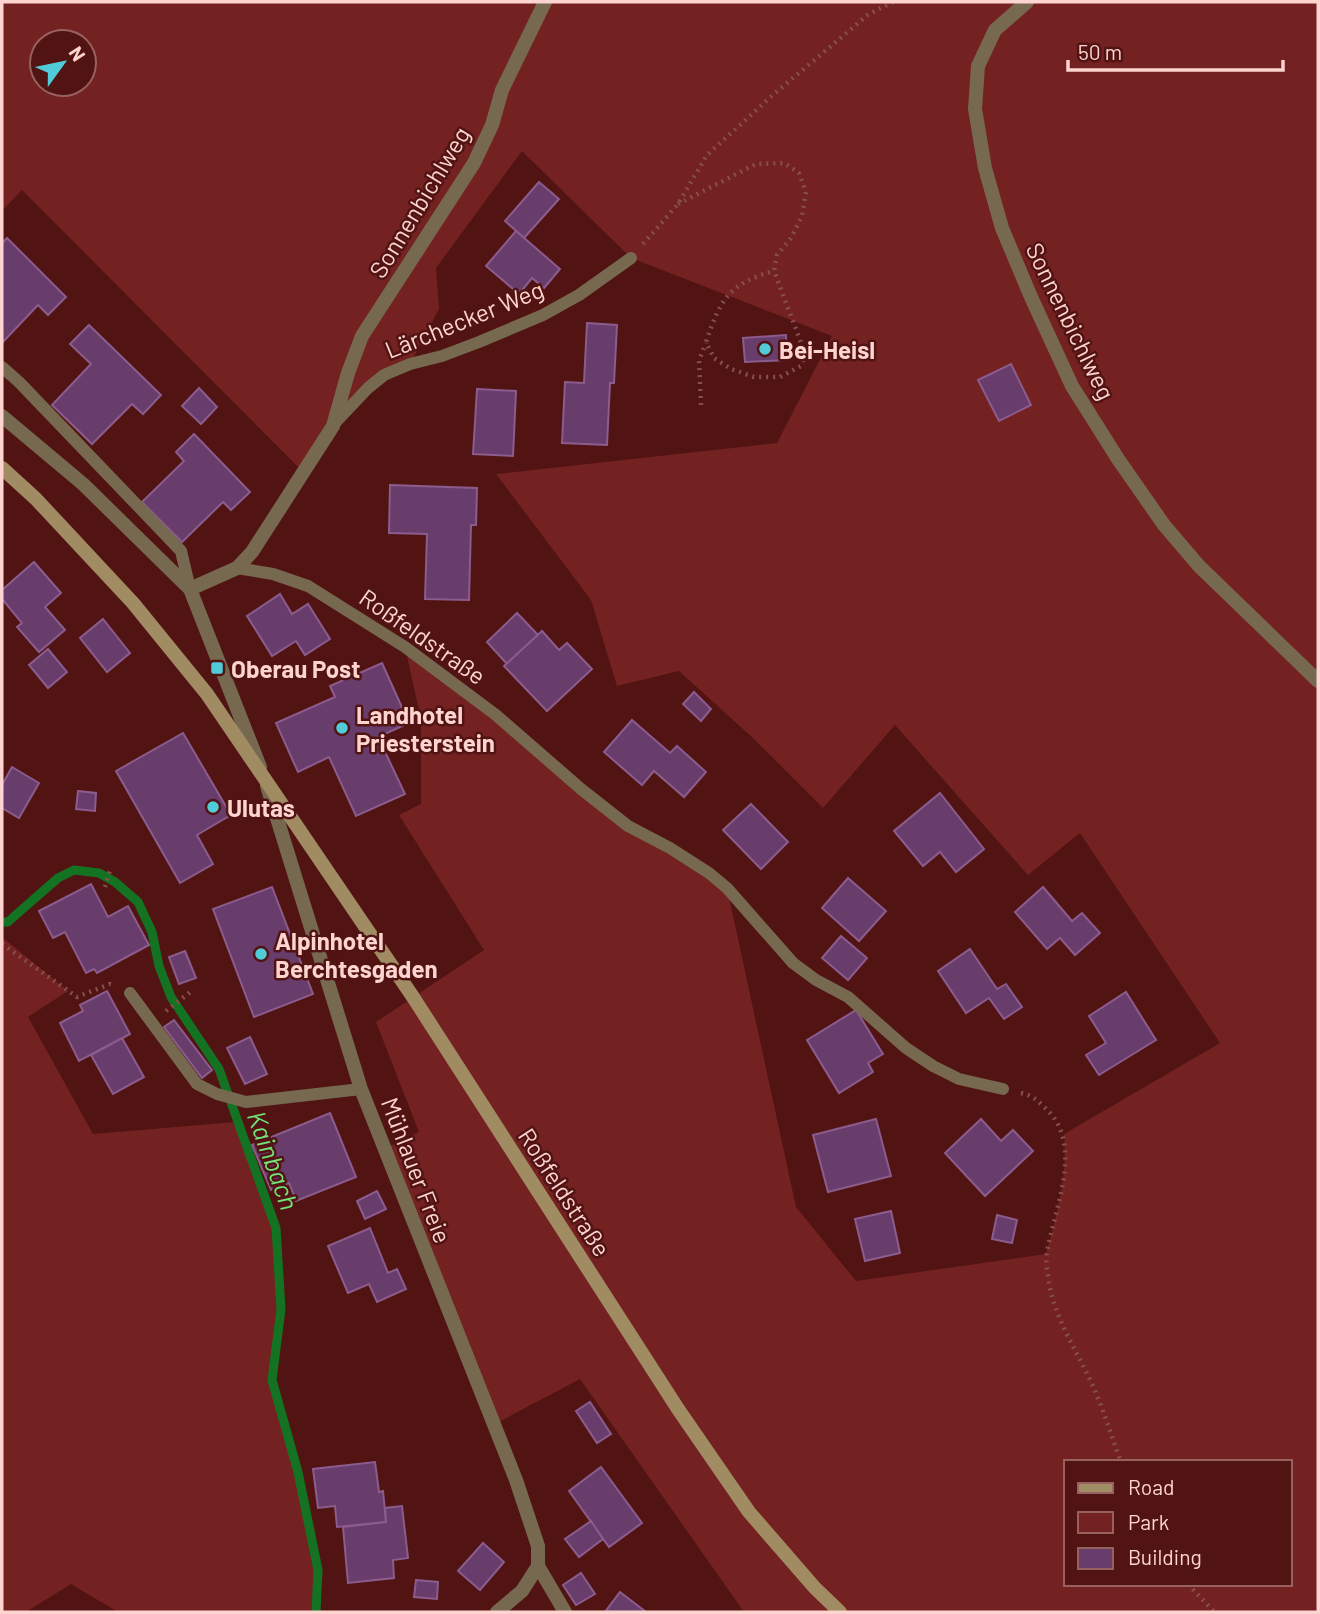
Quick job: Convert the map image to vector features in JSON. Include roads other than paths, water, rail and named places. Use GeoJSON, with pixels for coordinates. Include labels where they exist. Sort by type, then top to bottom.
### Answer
{"type":"FeatureCollection","features":[{"type":"Feature","properties":{"kind":"main road","name":"Roßfeldstraße"},"geometry":{"type":"LineString","coordinates":[[2,468],[36,499],[133,603],[207,694],[413,998],[686,1420],[749,1512],[815,1588],[840,1612]]}},
{"type":"Feature","properties":{"kind":"street","name":"Sonnenbichlweg"},"geometry":{"type":"LineString","coordinates":[[333,426],[362,336],[474,163],[492,125],[502,90],[545,2]]}},
{"type":"Feature","properties":{"kind":"street","name":"Sonnenbichlweg"},"geometry":{"type":"LineString","coordinates":[[1027,2],[995,30],[978,66],[975,109],[985,168],[999,216],[1031,297],[1072,386],[1164,525],[1199,566],[1318,681]]}},
{"type":"Feature","properties":{"kind":"street","name":"Roßfeldstraße"},"geometry":{"type":"LineString","coordinates":[[2,416],[83,484],[190,589],[267,784]]}},
{"type":"Feature","properties":{"kind":"street","name":"Lärchecker Weg"},"geometry":{"type":"LineString","coordinates":[[190,589],[237,568],[252,552],[333,426]]}},
{"type":"Feature","properties":{"kind":"street","name":"Mühlauer Freie"},"geometry":{"type":"LineString","coordinates":[[267,784],[361,1090],[516,1480],[538,1546],[538,1566],[565,1612]]}},
{"type":"Feature","properties":{"kind":"street"},"geometry":{"type":"LineString","coordinates":[[498,1612],[522,1591],[538,1566]]}},
{"type":"Feature","properties":{"kind":"lane","name":"Lärchecker Weg"},"geometry":{"type":"LineString","coordinates":[[333,426],[368,388],[384,375],[480,342],[542,315],[579,295],[631,258]]}},
{"type":"Feature","properties":{"kind":"lane"},"geometry":{"type":"LineString","coordinates":[[2,368],[19,382],[181,551],[190,589]]}},
{"type":"Feature","properties":{"kind":"lane","name":"Roßfeldstraße"},"geometry":{"type":"LineString","coordinates":[[237,568],[272,574],[308,586],[405,647],[496,715],[628,826],[709,873],[727,888],[793,963],[816,980],[848,997],[906,1048],[933,1066],[960,1079],[1003,1089]]}},
{"type":"Feature","properties":{"kind":"lane"},"geometry":{"type":"LineString","coordinates":[[130,993],[197,1084],[217,1094],[246,1102],[361,1090]]}},
{"type":"Feature","properties":{"kind":"waterway","name":"Kainbach"},"geometry":{"type":"LineString","coordinates":[[2,922],[8,922],[58,878],[74,870],[99,873],[115,882],[138,902],[152,932],[159,966],[171,997],[219,1069],[276,1228],[281,1309],[272,1380],[298,1472],[318,1570],[316,1612]]}},
{"type":"Feature","properties":{"kind":"place","name":"Bei-Heisl"},"geometry":{"type":"Point","coordinates":[765,349]}},
{"type":"Feature","properties":{"kind":"place","name":"Oberau Post"},"geometry":{"type":"Point","coordinates":[217,668]}},
{"type":"Feature","properties":{"kind":"place","name":"Landhotel Priesterstein"},"geometry":{"type":"Point","coordinates":[342,728]}},
{"type":"Feature","properties":{"kind":"place","name":"Ulutas"},"geometry":{"type":"Point","coordinates":[213,807]}},
{"type":"Feature","properties":{"kind":"place","name":"Alpinhotel Berchtesgaden"},"geometry":{"type":"Point","coordinates":[261,954]}}]}
